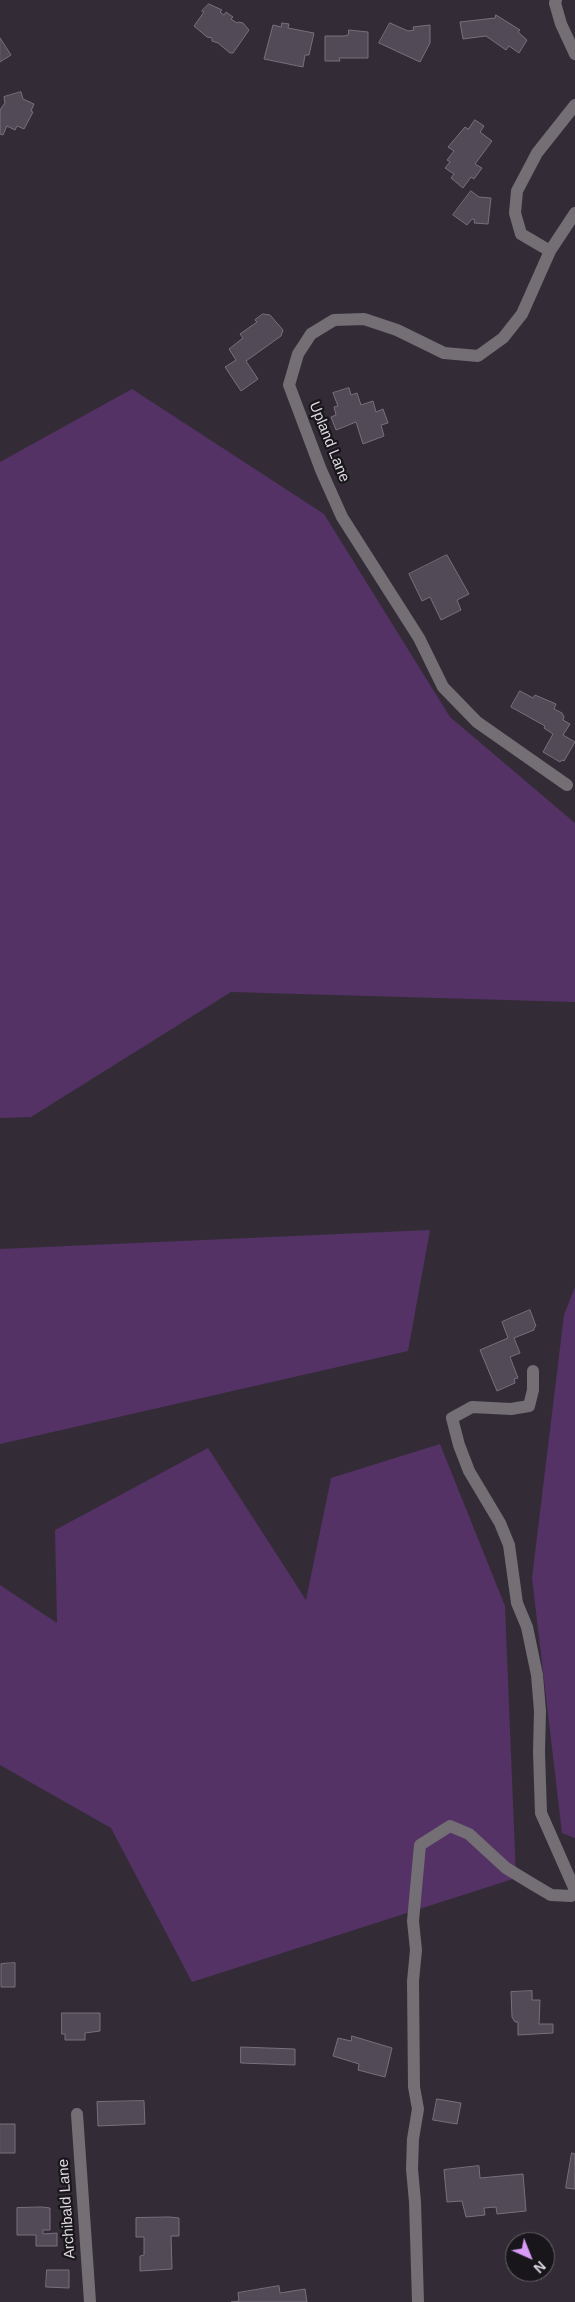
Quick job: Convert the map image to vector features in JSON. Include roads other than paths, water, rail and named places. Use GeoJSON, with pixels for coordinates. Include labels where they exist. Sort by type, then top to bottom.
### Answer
{"type":"FeatureCollection","features":[{"type":"Feature","properties":{"kind":"street"},"geometry":{"type":"LineString","coordinates":[[556,0],[561,24],[575,54]]}},
{"type":"Feature","properties":{"kind":"street"},"geometry":{"type":"LineString","coordinates":[[550,251],[521,234],[515,213],[517,192],[537,153],[575,105]]}},
{"type":"Feature","properties":{"kind":"street","name":"Upland Lane"},"geometry":{"type":"LineString","coordinates":[[567,785],[477,722],[443,687],[419,638],[342,517],[321,470],[289,385],[298,354],[311,334],[334,320],[364,320],[397,330],[444,353],[478,356],[503,338],[522,314],[550,251],[575,213]]}},
{"type":"Feature","properties":{"kind":"street"},"geometry":{"type":"LineString","coordinates":[[418,2302],[415,2202],[412,2169],[418,2109],[414,2061],[413,1981],[416,1950],[414,1921],[420,1845],[450,1826],[469,1834],[506,1868],[551,1896],[571,1896],[575,1890],[541,1813],[540,1711],[537,1675],[527,1627],[517,1602],[509,1545],[500,1522],[469,1471],[458,1446],[452,1418],[472,1407],[511,1409],[529,1406],[533,1390],[533,1371]]}},
{"type":"Feature","properties":{"kind":"street","name":"Archibald Lane"},"geometry":{"type":"LineString","coordinates":[[77,2114],[90,2302]]}}]}
